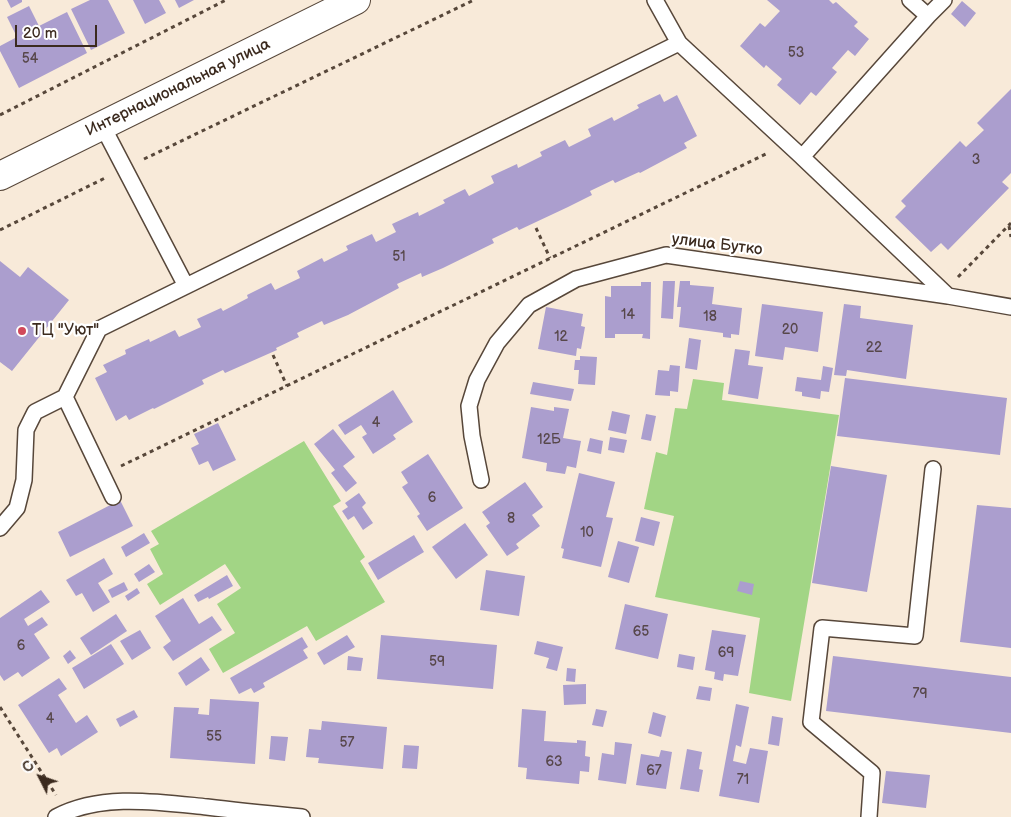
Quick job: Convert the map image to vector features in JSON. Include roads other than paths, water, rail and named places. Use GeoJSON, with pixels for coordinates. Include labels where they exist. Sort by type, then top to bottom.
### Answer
{"type":"FeatureCollection","features":[{"type":"Feature","properties":{"kind":"main road","name":"Интернациональная улица"},"geometry":{"type":"LineString","coordinates":[[0,176],[356,0]]}},
{"type":"Feature","properties":{"kind":"lane"},"geometry":{"type":"LineString","coordinates":[[656,0],[679,43],[946,294]]}},
{"type":"Feature","properties":{"kind":"lane"},"geometry":{"type":"LineString","coordinates":[[910,0],[928,16]]}},
{"type":"Feature","properties":{"kind":"lane"},"geometry":{"type":"LineString","coordinates":[[802,157],[944,0]]}},
{"type":"Feature","properties":{"kind":"lane"},"geometry":{"type":"LineString","coordinates":[[0,528],[17,508],[24,480],[26,430],[35,412],[65,397],[99,329],[679,43]]}},
{"type":"Feature","properties":{"kind":"lane"},"geometry":{"type":"LineString","coordinates":[[102,125],[186,286]]}},
{"type":"Feature","properties":{"kind":"lane","name":"улица Бутко"},"geometry":{"type":"LineString","coordinates":[[481,480],[472,436],[469,406],[477,380],[497,343],[529,305],[576,279],[666,255],[946,294],[1011,307]]}},
{"type":"Feature","properties":{"kind":"lane"},"geometry":{"type":"LineString","coordinates":[[65,397],[113,497]]}},
{"type":"Feature","properties":{"kind":"lane"},"geometry":{"type":"LineString","coordinates":[[869,817],[872,773],[810,722],[822,628],[915,636],[933,469]]}},
{"type":"Feature","properties":{"kind":"lane"},"geometry":{"type":"LineString","coordinates":[[61,814],[92,804],[144,801],[302,817]]}},
{"type":"Feature","properties":{"kind":"place","name":"ТЦ \"Уют\""},"geometry":{"type":"Point","coordinates":[22,331]}}]}
